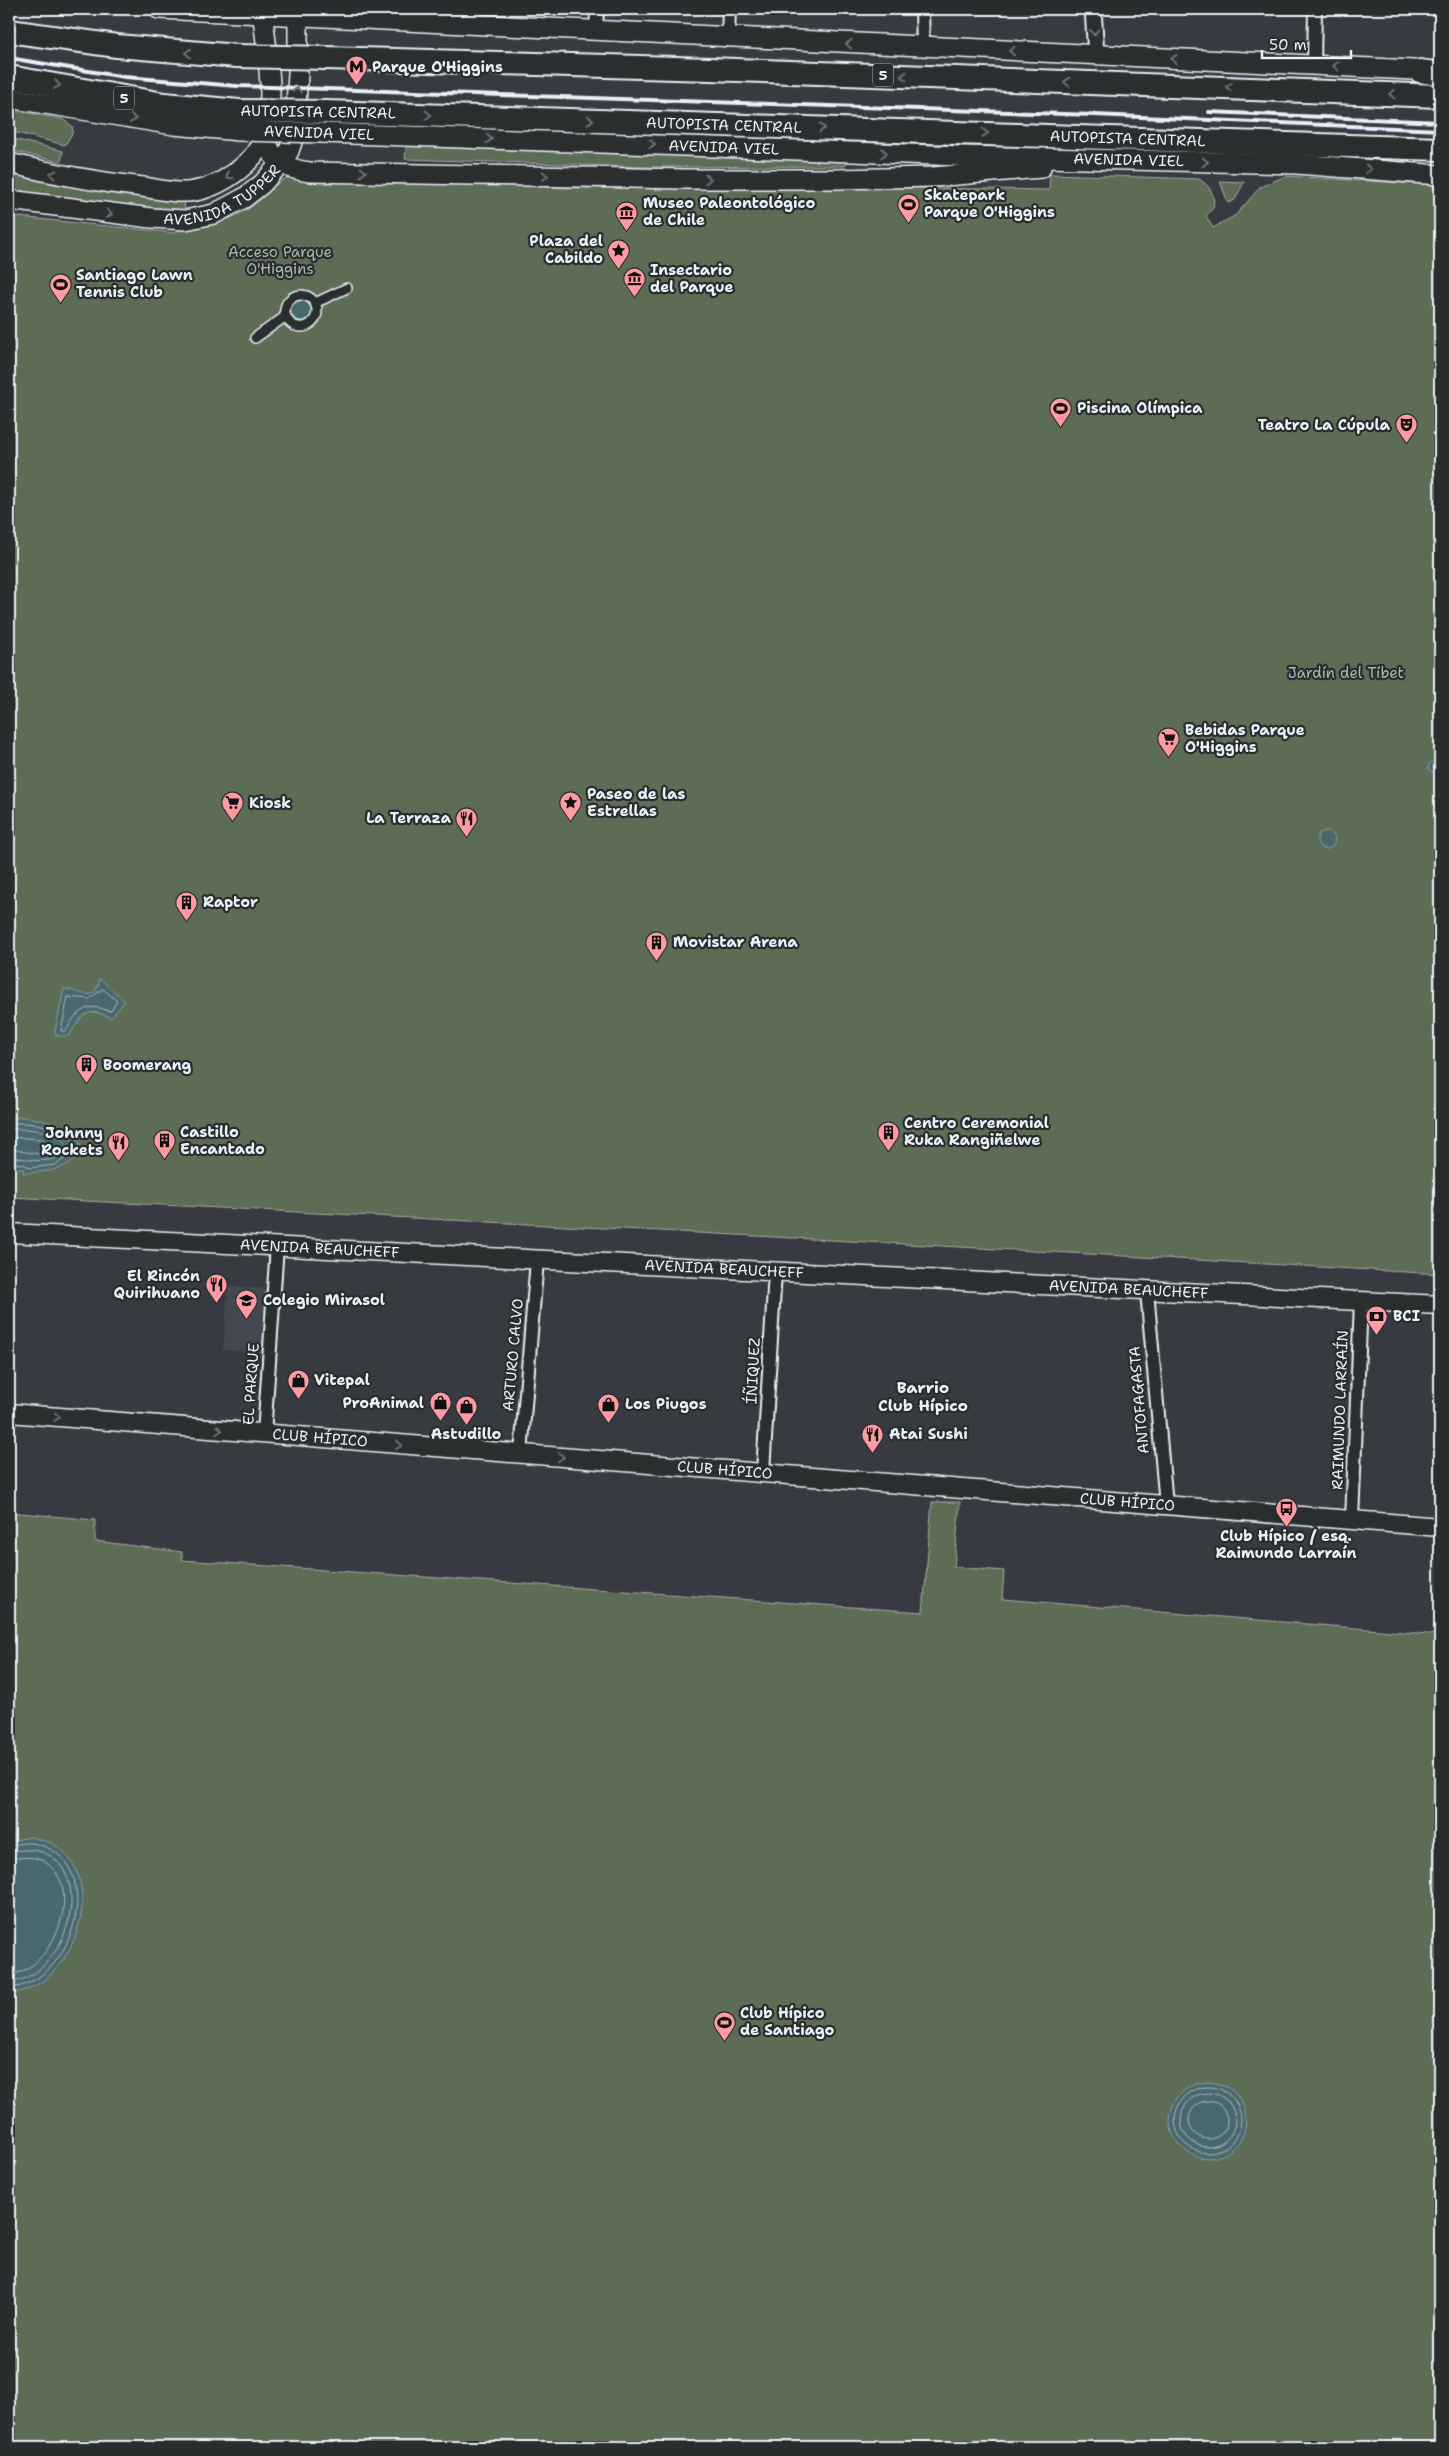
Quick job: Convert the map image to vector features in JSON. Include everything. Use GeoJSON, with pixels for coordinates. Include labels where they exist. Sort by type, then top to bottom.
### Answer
{"type":"FeatureCollection","features":[{"type":"Feature","properties":{"kind":"highway","name":"5"},"geometry":{"type":"LineString","coordinates":[[9,30],[117,46],[236,56],[720,70],[1440,96]]}},
{"type":"Feature","properties":{"kind":"highway","name":"AUTOPISTA CENTRAL"},"geometry":{"type":"LineString","coordinates":[[9,77],[164,104],[239,121],[1440,149]]}},
{"type":"Feature","properties":{"kind":"main road"},"geometry":{"type":"LineString","coordinates":[[159,9],[473,17],[596,32],[1314,64],[1434,72]]}},
{"type":"Feature","properties":{"kind":"main road","name":"AVENIDA TUPPER"},"geometry":{"type":"LineString","coordinates":[[9,163],[69,177],[188,192],[213,185],[235,172],[257,150],[265,133],[269,108],[269,79],[262,12]]}},
{"type":"Feature","properties":{"kind":"main road","name":"AVENIDA TUPPER"},"geometry":{"type":"LineString","coordinates":[[9,200],[151,218],[185,220],[201,218],[221,211],[244,198],[262,184],[289,151],[295,128],[298,13]]}},
{"type":"Feature","properties":{"kind":"main road"},"geometry":{"type":"LineString","coordinates":[[9,98],[174,125],[239,121]]}},
{"type":"Feature","properties":{"kind":"main road","name":"AVENIDA VIEL"},"geometry":{"type":"LineString","coordinates":[[325,123],[1104,160],[1297,164],[1440,175]]}},
{"type":"Feature","properties":{"kind":"main road"},"geometry":{"type":"LineString","coordinates":[[265,133],[271,154],[280,164],[290,169],[310,172],[684,179],[836,179],[932,177],[1045,168],[1104,160]]}},
{"type":"Feature","properties":{"kind":"main road","name":"AVENIDA BEAUCHEFF"},"geometry":{"type":"LineString","coordinates":[[9,1233],[1440,1305]]}},
{"type":"Feature","properties":{"kind":"main road","name":"CLUB HÍPICO"},"geometry":{"type":"LineString","coordinates":[[9,1413],[1440,1527]]}},
{"type":"Feature","properties":{"kind":"street"},"geometry":{"type":"LineString","coordinates":[[596,32],[597,9]]}},
{"type":"Feature","properties":{"kind":"street"},"geometry":{"type":"LineString","coordinates":[[728,38],[729,9]]}},
{"type":"Feature","properties":{"kind":"street"},"geometry":{"type":"LineString","coordinates":[[922,9],[924,47]]}},
{"type":"Feature","properties":{"kind":"street"},"geometry":{"type":"LineString","coordinates":[[1093,9],[1096,55]]}},
{"type":"Feature","properties":{"kind":"street"},"geometry":{"type":"LineString","coordinates":[[1314,64],[1315,9]]}},
{"type":"Feature","properties":{"kind":"street"},"geometry":{"type":"LineString","coordinates":[[315,303],[347,288]]}},
{"type":"Feature","properties":{"kind":"street"},"geometry":{"type":"LineString","coordinates":[[296,295],[305,295],[315,303],[316,316],[308,326],[295,326],[286,316],[287,304],[296,295]]}},
{"type":"Feature","properties":{"kind":"street"},"geometry":{"type":"LineString","coordinates":[[255,338],[286,316]]}},
{"type":"Feature","properties":{"kind":"street","name":"EL PARQUE"},"geometry":{"type":"LineString","coordinates":[[264,1434],[277,1246]]}},
{"type":"Feature","properties":{"kind":"street","name":"ARTURO CALVO"},"geometry":{"type":"LineString","coordinates":[[521,1454],[538,1260]]}},
{"type":"Feature","properties":{"kind":"street","name":"ÍÑIQUEZ"},"geometry":{"type":"LineString","coordinates":[[763,1472],[774,1272]]}},
{"type":"Feature","properties":{"kind":"street","name":"ANTOFAGASTA"},"geometry":{"type":"LineString","coordinates":[[1147,1291],[1166,1505]]}},
{"type":"Feature","properties":{"kind":"street","name":"RAIMUNDO LARRAÍN"},"geometry":{"type":"LineString","coordinates":[[1352,1520],[1361,1301]]}},
{"type":"Feature","properties":{"kind":"shaded area"},"geometry":{"type":"Polygon","coordinates":[[[1440,337],[1440,407],[1436,401],[1440,337]]]}},
{"type":"Feature","properties":{"kind":"shaded area","name":"Colegio Mirasol"},"geometry":{"type":"Polygon","coordinates":[[[228,1286],[271,1289],[267,1353],[223,1350],[228,1286]]]}},
{"type":"Feature","properties":{"kind":"green space"},"geometry":{"type":"Polygon","coordinates":[[[9,109],[62,119],[72,126],[73,132],[65,145],[9,131],[9,109]]]}},
{"type":"Feature","properties":{"kind":"green space"},"geometry":{"type":"Polygon","coordinates":[[[9,138],[63,151],[61,162],[9,150],[9,138]]]}},
{"type":"Feature","properties":{"kind":"green space"},"geometry":{"type":"Polygon","coordinates":[[[406,145],[844,161],[847,164],[845,166],[644,167],[405,159],[406,145]]]}},
{"type":"Feature","properties":{"kind":"green space"},"geometry":{"type":"Polygon","coordinates":[[[9,171],[184,199],[185,210],[100,204],[9,189],[9,171]]]}},
{"type":"Feature","properties":{"kind":"green space"},"geometry":{"type":"Polygon","coordinates":[[[1050,174],[1199,179],[1209,188],[1213,195],[1213,208],[1206,216],[1213,228],[1236,215],[1260,187],[1286,176],[1432,185],[1440,191],[1440,337],[1436,401],[1440,407],[1440,1274],[9,1197],[9,216],[176,233],[176,229],[209,225],[231,218],[250,208],[277,184],[290,177],[363,183],[387,181],[566,188],[805,186],[1049,190],[1050,174]]]}},
{"type":"Feature","properties":{"kind":"green space"},"geometry":{"type":"Polygon","coordinates":[[[1220,181],[1244,182],[1235,200],[1228,203],[1220,181]]]}},
{"type":"Feature","properties":{"kind":"green space","name":"Club Hípico de Santiago"},"geometry":{"type":"Polygon","coordinates":[[[932,1502],[960,1502],[954,1567],[1004,1571],[1002,1599],[1440,1635],[1440,2447],[9,2447],[9,1512],[95,1520],[95,1541],[182,1552],[182,1560],[923,1612],[932,1502]]]}},
{"type":"Feature","properties":{"kind":"water"},"geometry":{"type":"Polygon","coordinates":[[[301,299],[311,306],[312,310],[305,320],[301,321],[291,314],[290,310],[297,300],[301,299]]]}},
{"type":"Feature","properties":{"kind":"water"},"geometry":{"type":"Polygon","coordinates":[[[1440,756],[1440,781],[1438,776],[1428,769],[1429,764],[1440,756]]]}},
{"type":"Feature","properties":{"kind":"water"},"geometry":{"type":"Polygon","coordinates":[[[1440,781],[1440,804],[1436,800],[1435,794],[1440,781]]]}},
{"type":"Feature","properties":{"kind":"water"},"geometry":{"type":"Polygon","coordinates":[[[1326,831],[1332,834],[1335,840],[1332,846],[1326,849],[1320,846],[1317,840],[1320,834],[1326,831]]]}},
{"type":"Feature","properties":{"kind":"water"},"geometry":{"type":"Polygon","coordinates":[[[100,979],[125,1001],[111,1018],[103,1014],[90,1013],[81,1018],[69,1036],[57,1036],[55,1032],[64,989],[89,994],[94,992],[100,979]]]}},
{"type":"Feature","properties":{"kind":"water"},"geometry":{"type":"Polygon","coordinates":[[[22,1117],[46,1121],[61,1127],[74,1136],[80,1143],[78,1152],[73,1159],[67,1165],[41,1172],[23,1173],[24,1169],[9,1167],[9,1118],[22,1117]]]}},
{"type":"Feature","properties":{"kind":"water"},"geometry":{"type":"Polygon","coordinates":[[[31,1837],[53,1844],[71,1860],[80,1882],[82,1906],[77,1931],[67,1954],[51,1974],[32,1987],[9,1993],[9,1841],[31,1837]]]}},
{"type":"Feature","properties":{"kind":"water"},"geometry":{"type":"Polygon","coordinates":[[[1208,2082],[1223,2085],[1235,2093],[1243,2105],[1246,2120],[1243,2135],[1235,2147],[1223,2155],[1208,2158],[1193,2155],[1181,2147],[1173,2135],[1170,2120],[1173,2105],[1181,2093],[1193,2085],[1208,2082]]]}},
{"type":"Feature","properties":{"kind":"railway"},"geometry":{"type":"LineString","coordinates":[[9,58],[125,77],[237,86],[1095,115],[1440,130]]}},
{"type":"Feature","properties":{"kind":"railway"},"geometry":{"type":"LineString","coordinates":[[1209,112],[1440,122]]}},
{"type":"Feature","properties":{"kind":"place","name":"Parque O'Higgins"},"geometry":{"type":"Point","coordinates":[356,86]}},
{"type":"Feature","properties":{"kind":"place","name":"Skatepark Parque O'Higgins"},"geometry":{"type":"Point","coordinates":[908,223]}},
{"type":"Feature","properties":{"kind":"place","name":"Museo Paleontológico de Chile"},"geometry":{"type":"Point","coordinates":[627,231]}},
{"type":"Feature","properties":{"kind":"place","name":"Plaza del Cabildo"},"geometry":{"type":"Point","coordinates":[619,269]}},
{"type":"Feature","properties":{"kind":"place","name":"Insectario del Parque"},"geometry":{"type":"Point","coordinates":[634,298]}},
{"type":"Feature","properties":{"kind":"place","name":"Santiago Lawn Tennis Club"},"geometry":{"type":"Point","coordinates":[60,303]}},
{"type":"Feature","properties":{"kind":"place","name":"Piscina Olímpica"},"geometry":{"type":"Point","coordinates":[1061,427]}},
{"type":"Feature","properties":{"kind":"place","name":"Teatro La Cúpula"},"geometry":{"type":"Point","coordinates":[1406,444]}},
{"type":"Feature","properties":{"kind":"place","name":"Bebidas Parque O'Higgins"},"geometry":{"type":"Point","coordinates":[1169,758]}},
{"type":"Feature","properties":{"kind":"place","name":"Kiosk"},"geometry":{"type":"Point","coordinates":[233,822]}},
{"type":"Feature","properties":{"kind":"place","name":"Paseo de las Estrellas"},"geometry":{"type":"Point","coordinates":[571,822]}},
{"type":"Feature","properties":{"kind":"place","name":"La Terraza"},"geometry":{"type":"Point","coordinates":[467,837]}},
{"type":"Feature","properties":{"kind":"place","name":"Raptor"},"geometry":{"type":"Point","coordinates":[187,921]}},
{"type":"Feature","properties":{"kind":"place","name":"Movistar Arena"},"geometry":{"type":"Point","coordinates":[657,961]}},
{"type":"Feature","properties":{"kind":"place","name":"Boomerang"},"geometry":{"type":"Point","coordinates":[87,1084]}},
{"type":"Feature","properties":{"kind":"place","name":"Centro Ceremonial Ruka Rangiñelwe"},"geometry":{"type":"Point","coordinates":[888,1151]}},
{"type":"Feature","properties":{"kind":"place","name":"Castillo Encantado"},"geometry":{"type":"Point","coordinates":[164,1160]}},
{"type":"Feature","properties":{"kind":"place","name":"Johnny Rockets"},"geometry":{"type":"Point","coordinates":[119,1161]}},
{"type":"Feature","properties":{"kind":"place","name":"El Rincón Quirihuano"},"geometry":{"type":"Point","coordinates":[216,1304]}},
{"type":"Feature","properties":{"kind":"place","name":"Colegio Mirasol"},"geometry":{"type":"Point","coordinates":[247,1319]}},
{"type":"Feature","properties":{"kind":"place","name":"BCI"},"geometry":{"type":"Point","coordinates":[1377,1335]}},
{"type":"Feature","properties":{"kind":"place","name":"Vitepal"},"geometry":{"type":"Point","coordinates":[298,1399]}},
{"type":"Feature","properties":{"kind":"place","name":"ProAnimal"},"geometry":{"type":"Point","coordinates":[440,1422]}},
{"type":"Feature","properties":{"kind":"place","name":"Los Piugos"},"geometry":{"type":"Point","coordinates":[609,1423]}},
{"type":"Feature","properties":{"kind":"place","name":"Astudillo"},"geometry":{"type":"Point","coordinates":[466,1425]}},
{"type":"Feature","properties":{"kind":"place","name":"Atai Sushi"},"geometry":{"type":"Point","coordinates":[873,1453]}},
{"type":"Feature","properties":{"kind":"place","name":"Club Hípico / esq. Raimundo Larraín"},"geometry":{"type":"Point","coordinates":[1286,1527]}},
{"type":"Feature","properties":{"kind":"place","name":"Club Hípico de Santiago"},"geometry":{"type":"Point","coordinates":[724,2041]}},
{"type":"Feature","properties":{"kind":"district","name":"Barrio Club Hípico"},"geometry":{"type":"Point","coordinates":[923,1396]}},
{"type":"Feature","properties":{"kind":"park label","name":"Acceso Parque O'Higgins"},"geometry":{"type":"Point","coordinates":[280,260]}},
{"type":"Feature","properties":{"kind":"park label","name":"Jardín del Tíbet"},"geometry":{"type":"Point","coordinates":[1346,673]}}]}
